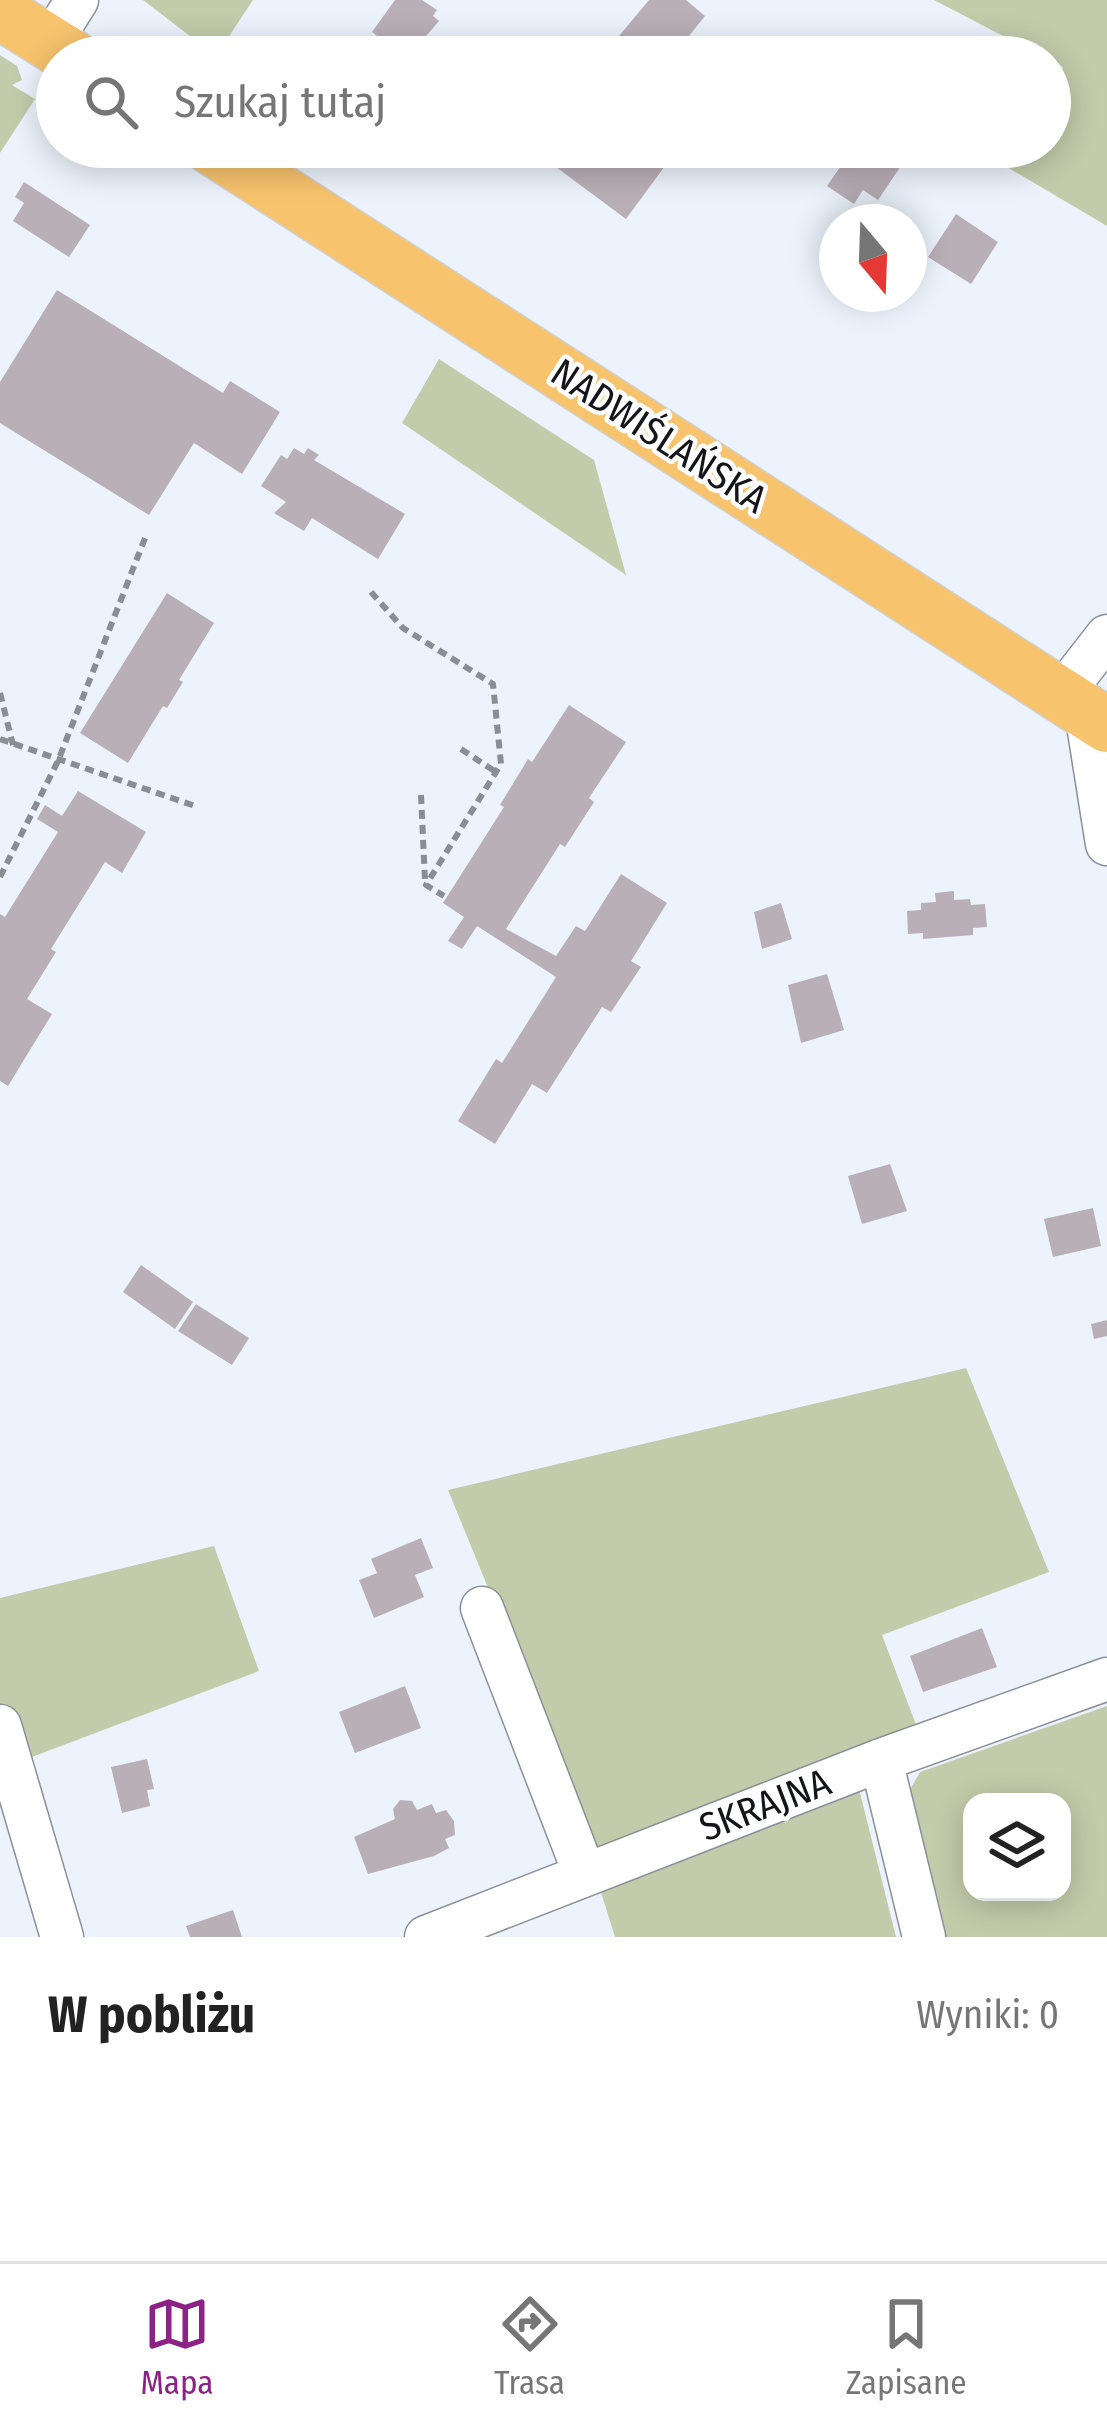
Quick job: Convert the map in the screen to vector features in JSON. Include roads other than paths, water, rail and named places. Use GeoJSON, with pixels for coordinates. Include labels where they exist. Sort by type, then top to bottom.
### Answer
{"type":"FeatureCollection","features":[{"type":"Feature","properties":{"kind":"main road"},"geometry":{"type":"LineString","coordinates":[[0,12],[66,33]]}},
{"type":"Feature","properties":{"kind":"main road","name":"NADWIŚLAŃSKA"},"geometry":{"type":"LineString","coordinates":[[244,168],[1085,711]]}},
{"type":"Feature","properties":{"kind":"street"},"geometry":{"type":"LineString","coordinates":[[1107,636],[1085,711],[1107,844]]}},
{"type":"Feature","properties":{"kind":"street"},"geometry":{"type":"LineString","coordinates":[[482,1608],[584,1875]]}},
{"type":"Feature","properties":{"kind":"street","name":"SKRAJNA"},"geometry":{"type":"LineString","coordinates":[[426,1937],[881,1760],[1107,1679]]}},
{"type":"Feature","properties":{"kind":"street"},"geometry":{"type":"LineString","coordinates":[[2,1739],[62,1937]]}},
{"type":"Feature","properties":{"kind":"street"},"geometry":{"type":"LineString","coordinates":[[881,1760],[924,1937]]}}]}
